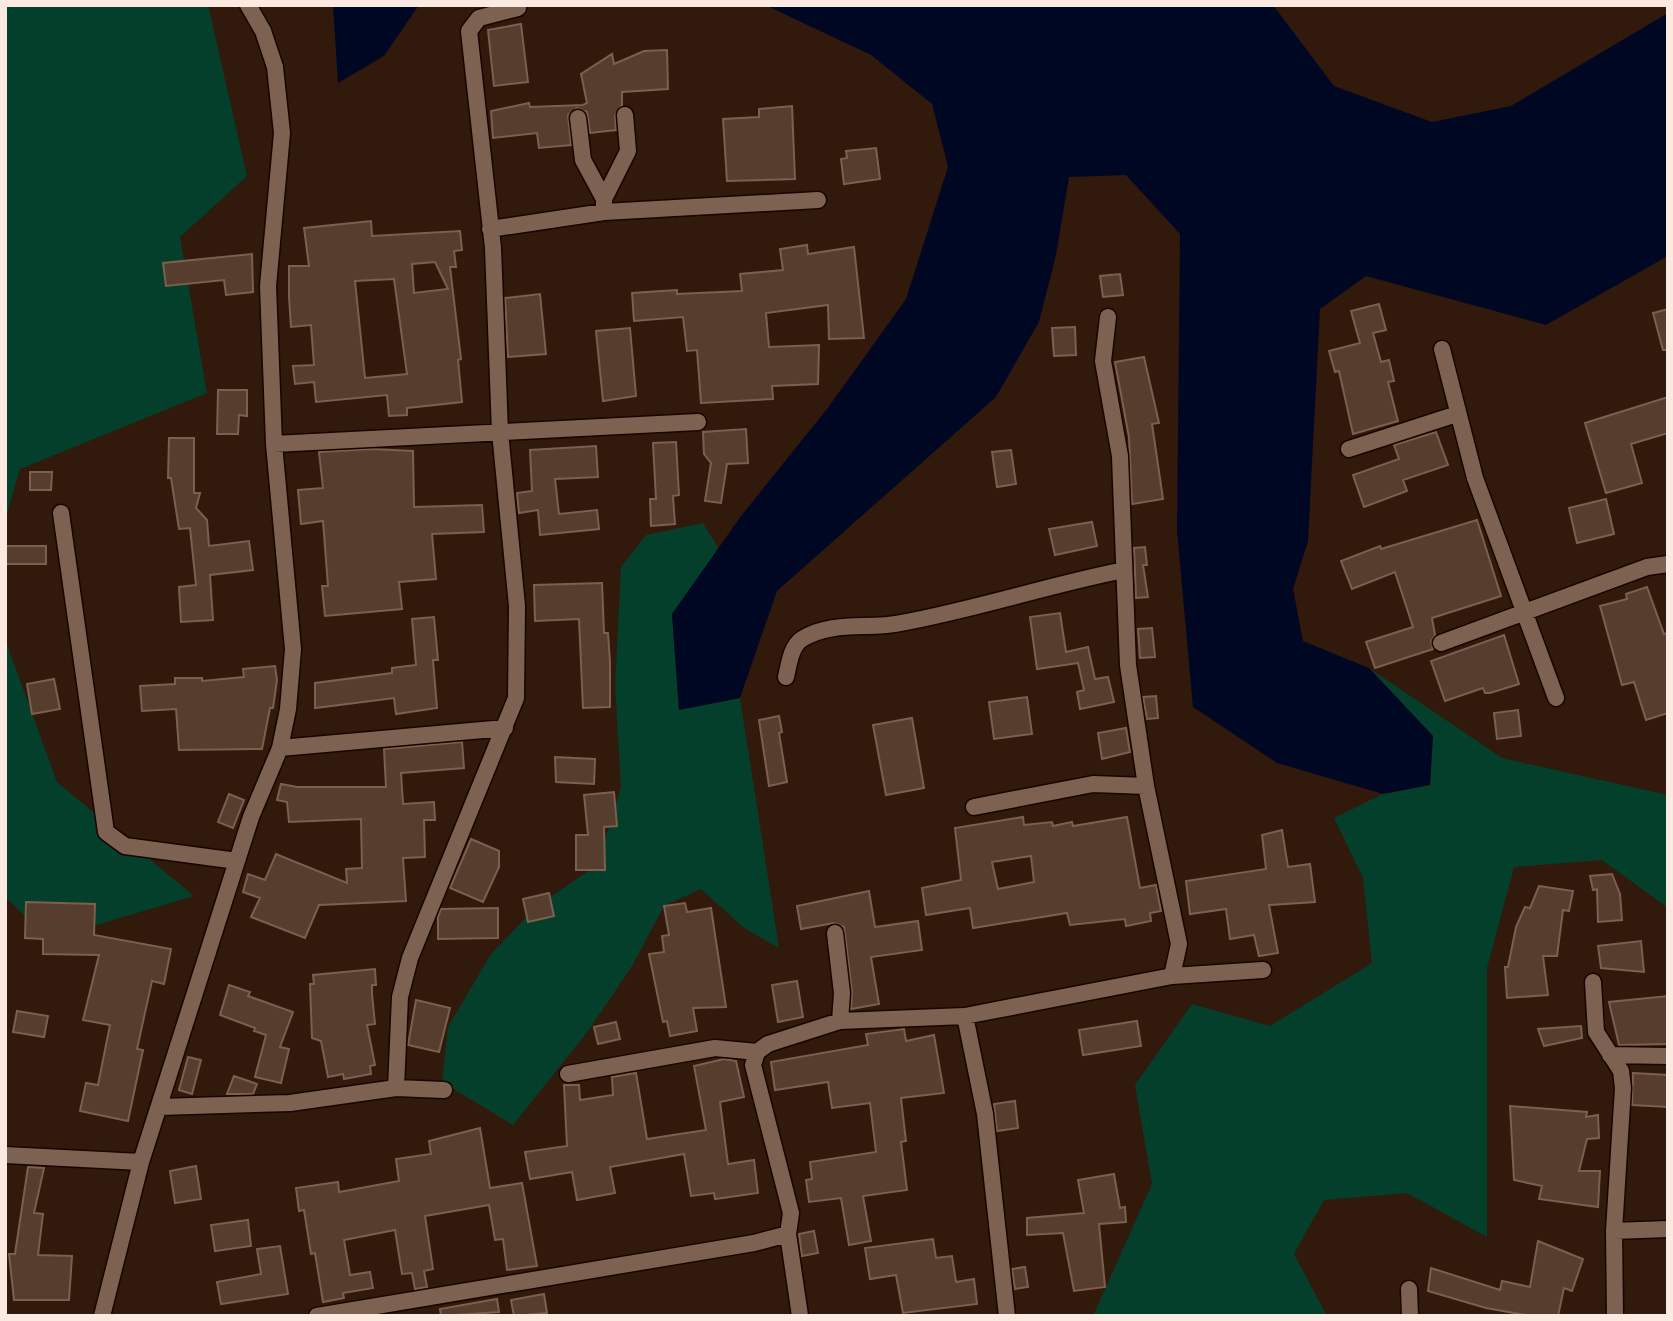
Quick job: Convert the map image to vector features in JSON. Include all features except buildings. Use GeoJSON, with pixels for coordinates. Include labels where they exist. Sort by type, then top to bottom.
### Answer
{"type":"FeatureCollection","features":[{"type":"Feature","properties":{"kind":"street"},"geometry":{"type":"LineString","coordinates":[[102,1316],[141,1162],[237,861],[280,748],[293,649],[274,444],[268,286],[282,133],[275,67],[263,31],[248,5]]}},
{"type":"Feature","properties":{"kind":"street"},"geometry":{"type":"LineString","coordinates":[[396,1088],[400,997],[410,958],[516,698],[517,606],[500,432],[490,229],[469,31],[479,18],[518,8]]}},
{"type":"Feature","properties":{"kind":"street"},"geometry":{"type":"LineString","coordinates":[[604,206],[628,151],[625,115]]}},
{"type":"Feature","properties":{"kind":"street"},"geometry":{"type":"LineString","coordinates":[[578,118],[583,160],[604,206]]}},
{"type":"Feature","properties":{"kind":"street"},"geometry":{"type":"LineString","coordinates":[[490,229],[604,206],[818,200]]}},
{"type":"Feature","properties":{"kind":"street"},"geometry":{"type":"LineString","coordinates":[[1108,317],[1103,361],[1120,456],[1128,665],[1146,786],[1179,944],[1172,976]]}},
{"type":"Feature","properties":{"kind":"street"},"geometry":{"type":"LineString","coordinates":[[1442,349],[1475,478],[1556,698]]}},
{"type":"Feature","properties":{"kind":"street"},"geometry":{"type":"LineString","coordinates":[[1349,449],[1457,414]]}},
{"type":"Feature","properties":{"kind":"street"},"geometry":{"type":"LineString","coordinates":[[274,444],[698,422]]}},
{"type":"Feature","properties":{"kind":"street"},"geometry":{"type":"LineString","coordinates":[[61,513],[106,832],[125,846],[237,861]]}},
{"type":"Feature","properties":{"kind":"street"},"geometry":{"type":"LineString","coordinates":[[1441,643],[1647,567],[1668,564]]}},
{"type":"Feature","properties":{"kind":"street"},"geometry":{"type":"LineString","coordinates":[[786,677],[792,652],[799,640],[816,632],[852,625],[910,622],[1124,570]]}},
{"type":"Feature","properties":{"kind":"street"},"geometry":{"type":"LineString","coordinates":[[280,748],[505,728]]}},
{"type":"Feature","properties":{"kind":"street"},"geometry":{"type":"LineString","coordinates":[[974,807],[1093,783],[1146,786]]}},
{"type":"Feature","properties":{"kind":"street"},"geometry":{"type":"LineString","coordinates":[[835,933],[842,993],[840,1021]]}},
{"type":"Feature","properties":{"kind":"street"},"geometry":{"type":"LineString","coordinates":[[800,1316],[788,1234],[791,1213],[753,1065],[757,1052],[768,1044],[840,1021],[965,1016],[1172,976],[1263,970]]}},
{"type":"Feature","properties":{"kind":"street"},"geometry":{"type":"LineString","coordinates":[[1593,982],[1596,1032],[1620,1071],[1623,1088],[1614,1230],[1615,1316]]}},
{"type":"Feature","properties":{"kind":"street"},"geometry":{"type":"LineString","coordinates":[[965,1016],[985,1114],[1007,1316]]}},
{"type":"Feature","properties":{"kind":"street"},"geometry":{"type":"LineString","coordinates":[[568,1074],[715,1048],[757,1052]]}},
{"type":"Feature","properties":{"kind":"street"},"geometry":{"type":"LineString","coordinates":[[1610,1055],[1668,1056]]}},
{"type":"Feature","properties":{"kind":"street"},"geometry":{"type":"LineString","coordinates":[[159,1107],[290,1103],[396,1088],[444,1090]]}},
{"type":"Feature","properties":{"kind":"street"},"geometry":{"type":"LineString","coordinates":[[5,1155],[141,1162]]}},
{"type":"Feature","properties":{"kind":"street"},"geometry":{"type":"LineString","coordinates":[[1614,1230],[1668,1228]]}},
{"type":"Feature","properties":{"kind":"street"},"geometry":{"type":"LineString","coordinates":[[317,1316],[754,1243],[788,1234]]}},
{"type":"Feature","properties":{"kind":"street"},"geometry":{"type":"LineString","coordinates":[[1409,1289],[1410,1316]]}},
{"type":"Feature","properties":{"kind":"green space"},"geometry":{"type":"Polygon","coordinates":[[[5,5],[208,5],[247,176],[180,237],[207,393],[20,469],[5,520],[5,5]]]}},
{"type":"Feature","properties":{"kind":"green space"},"geometry":{"type":"Polygon","coordinates":[[[703,523],[719,549],[672,614],[679,710],[740,698],[779,948],[744,928],[701,889],[664,906],[632,966],[588,1031],[513,1125],[442,1082],[448,1027],[491,954],[536,907],[597,865],[621,787],[615,686],[621,567],[646,535],[703,523]]]}},
{"type":"Feature","properties":{"kind":"green space"},"geometry":{"type":"Polygon","coordinates":[[[5,639],[57,782],[194,896],[49,939],[5,897],[5,639]]]}},
{"type":"Feature","properties":{"kind":"green space"},"geometry":{"type":"Polygon","coordinates":[[[1369,668],[1502,758],[1668,795],[1668,908],[1602,860],[1514,867],[1487,968],[1487,1237],[1407,1193],[1324,1200],[1294,1254],[1327,1316],[1093,1316],[1152,1184],[1135,1085],[1192,1004],[1270,1026],[1372,963],[1363,878],[1334,818],[1383,794],[1430,785],[1433,736],[1369,668]]]}},
{"type":"Feature","properties":{"kind":"water"},"geometry":{"type":"Polygon","coordinates":[[[333,5],[419,5],[384,56],[338,83],[333,5]]]}},
{"type":"Feature","properties":{"kind":"water"},"geometry":{"type":"Polygon","coordinates":[[[765,5],[1273,5],[1334,86],[1432,122],[1511,106],[1668,13],[1668,256],[1546,325],[1366,276],[1320,309],[1308,541],[1293,589],[1303,641],[1369,668],[1433,736],[1430,785],[1383,794],[1277,763],[1193,707],[1177,531],[1180,234],[1126,175],[1069,177],[1056,255],[1039,322],[996,397],[777,591],[740,698],[679,710],[672,614],[741,516],[827,409],[906,299],[948,167],[932,104],[871,55],[765,5]]]}}]}
